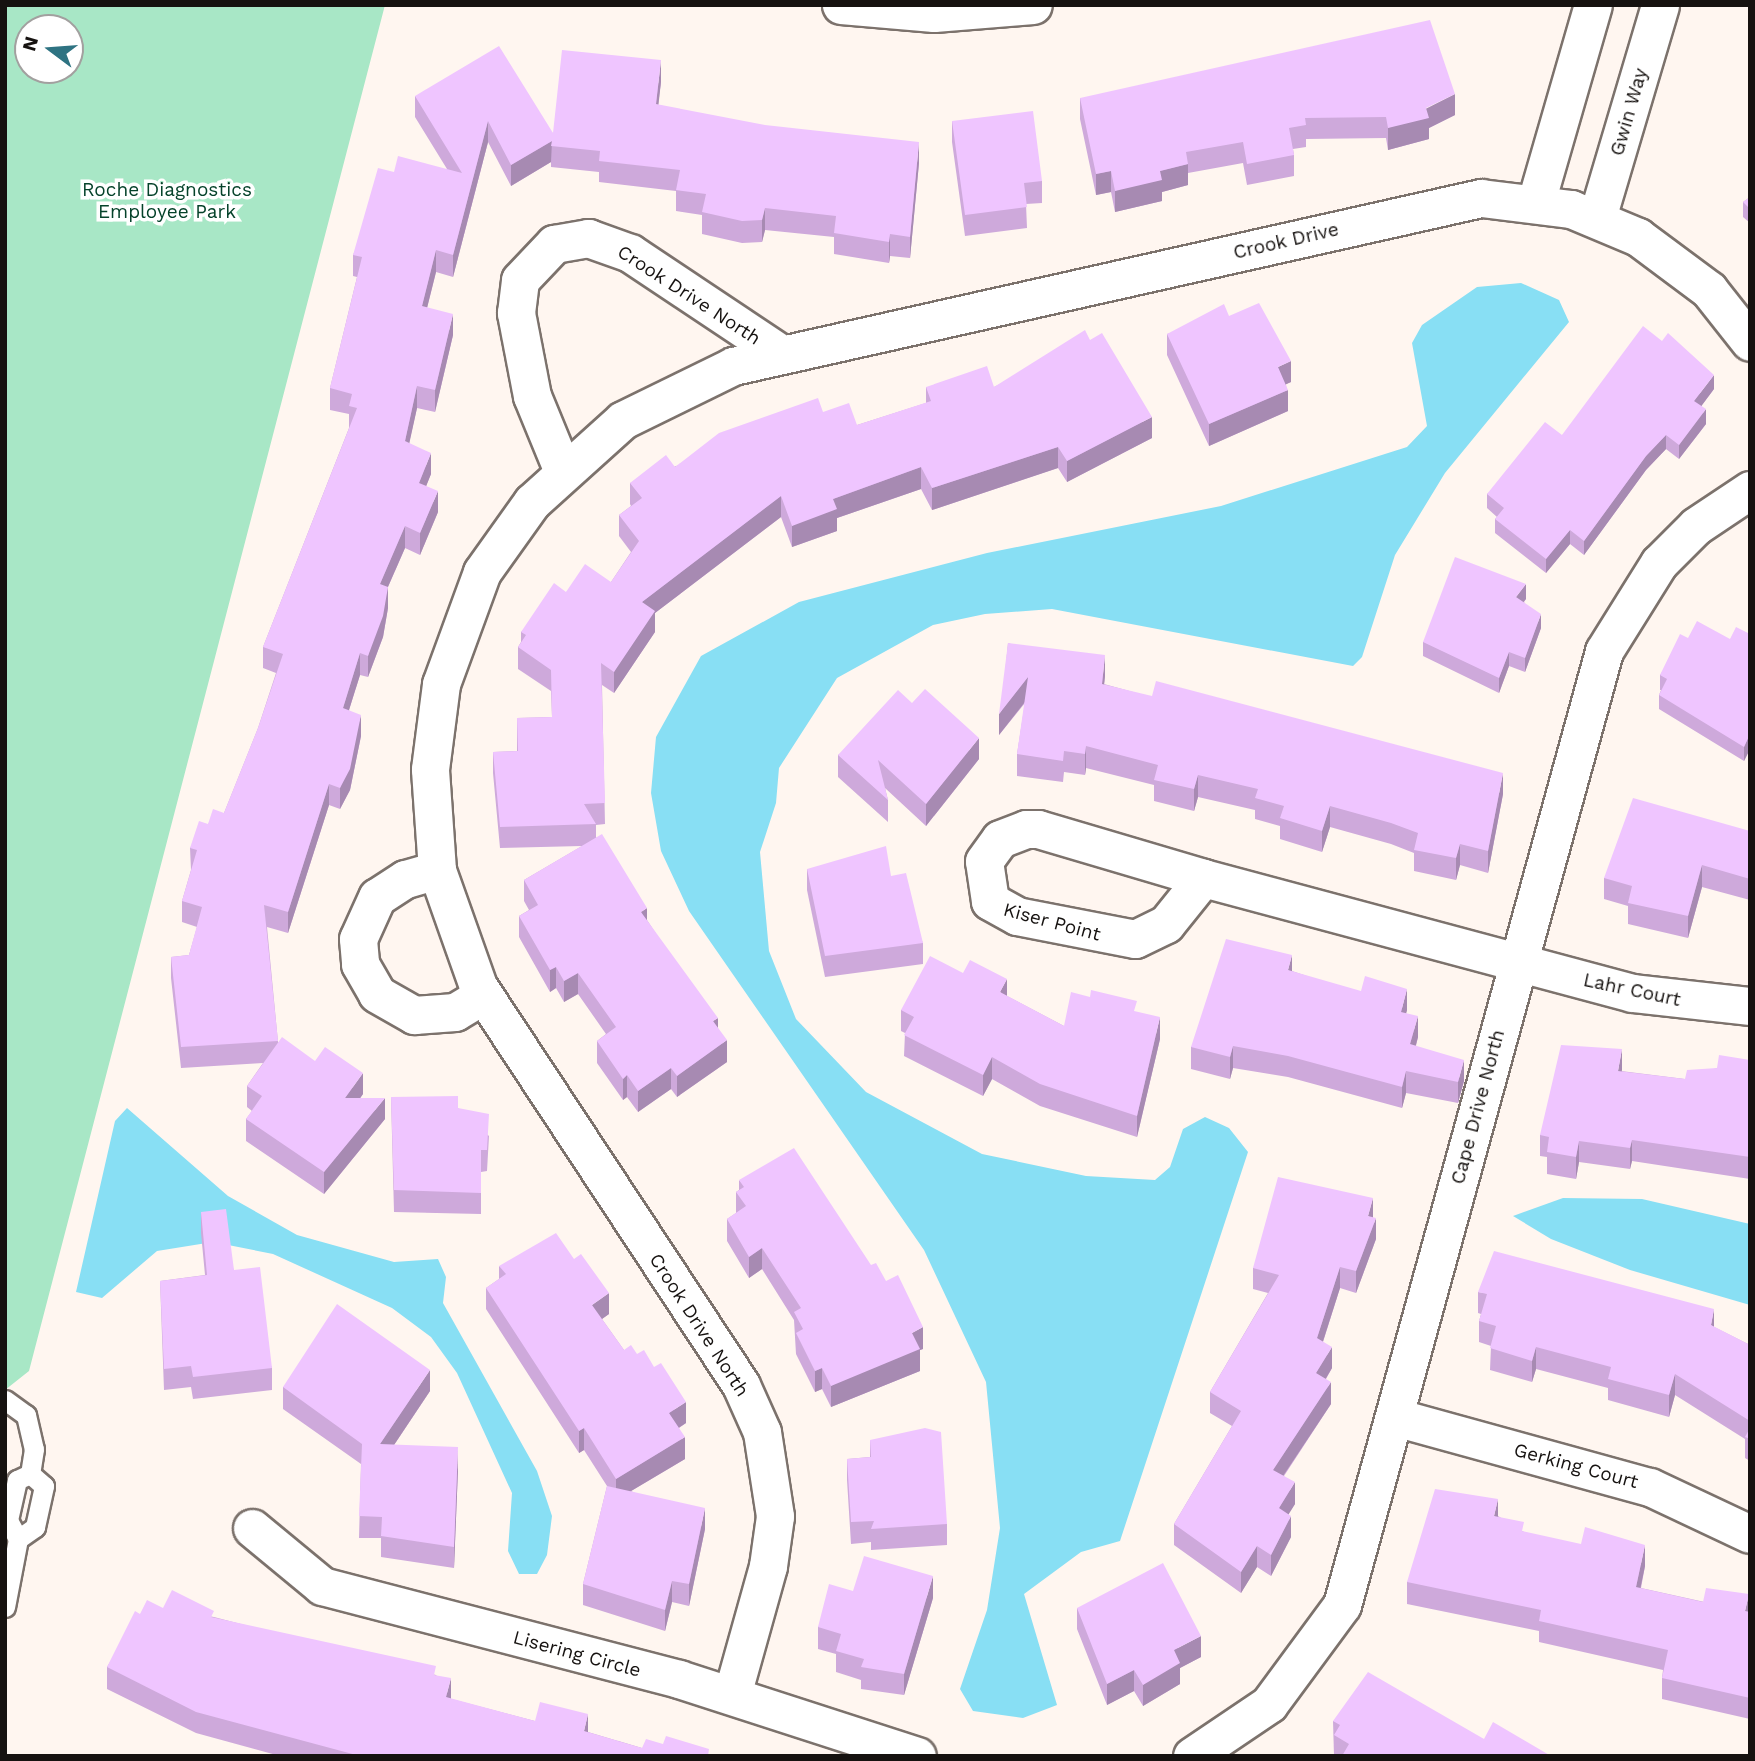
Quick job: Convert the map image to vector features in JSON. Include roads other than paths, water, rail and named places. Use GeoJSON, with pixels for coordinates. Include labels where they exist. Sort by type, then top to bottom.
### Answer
{"type":"FeatureCollection","features":[{"type":"Feature","properties":{"kind":"street"},"geometry":{"type":"LineString","coordinates":[[841,5],[934,13],[1034,5]]}},
{"type":"Feature","properties":{"kind":"street"},"geometry":{"type":"LineString","coordinates":[[1536,202],[1593,5]]}},
{"type":"Feature","properties":{"kind":"street","name":"Gwin Way"},"geometry":{"type":"LineString","coordinates":[[1597,218],[1660,5]]}},
{"type":"Feature","properties":{"kind":"street","name":"Crook Drive"},"geometry":{"type":"LineString","coordinates":[[780,354],[1469,201],[1536,202],[1597,218],[1638,237],[1695,278],[1750,342]]}},
{"type":"Feature","properties":{"kind":"street","name":"Crook Drive North"},"geometry":{"type":"LineString","coordinates":[[562,469],[532,396],[516,313],[520,280],[554,244],[588,238],[630,253],[780,354]]}},
{"type":"Feature","properties":{"kind":"street","name":"Crook Drive North"},"geometry":{"type":"LineString","coordinates":[[732,1695],[768,1566],[775,1516],[762,1432],[741,1385],[483,995],[437,870],[431,734],[455,635],[482,572],[562,469],[652,401],[716,372],[780,354]]}},
{"type":"Feature","properties":{"kind":"street","name":"Cape Drive North"},"geometry":{"type":"LineString","coordinates":[[1232,1746],[1294,1679],[1342,1605],[1517,961],[1609,641],[1659,563],[1696,526],[1750,490]]}},
{"type":"Feature","properties":{"kind":"street","name":"Kiser Point"},"geometry":{"type":"LineString","coordinates":[[1203,878],[1166,923],[1129,940],[1004,912],[990,901],[984,861],[1000,839],[1038,829],[1203,878],[1517,961]]}},
{"type":"Feature","properties":{"kind":"street"},"geometry":{"type":"LineString","coordinates":[[437,870],[405,879],[377,897],[358,939],[360,964],[377,994],[414,1015],[455,1012],[483,995]]}},
{"type":"Feature","properties":{"kind":"street","name":"Lahr Court"},"geometry":{"type":"LineString","coordinates":[[1517,961],[1646,996],[1750,1006]]}},
{"type":"Feature","properties":{"kind":"street","name":"Gerking Court"},"geometry":{"type":"LineString","coordinates":[[1395,1417],[1650,1487],[1750,1534]]}},
{"type":"Feature","properties":{"kind":"street","name":"Lisering Circle"},"geometry":{"type":"LineString","coordinates":[[252,1528],[322,1586],[732,1695],[917,1756]]}},
{"type":"Feature","properties":{"kind":"street"},"geometry":{"type":"LineString","coordinates":[[1192,1756],[1232,1746]]}},
{"type":"Feature","properties":{"kind":"lane"},"geometry":{"type":"LineString","coordinates":[[5,1401],[26,1415],[34,1449],[30,1474]]}},
{"type":"Feature","properties":{"kind":"lane"},"geometry":{"type":"LineString","coordinates":[[5,1607],[18,1539],[8,1520],[17,1480],[30,1474]]}},
{"type":"Feature","properties":{"kind":"lane"},"geometry":{"type":"LineString","coordinates":[[18,1539],[35,1527],[44,1486],[30,1474]]}},
{"type":"Feature","properties":{"kind":"water"},"geometry":{"type":"Polygon","coordinates":[[[1521,283],[1559,300],[1569,322],[1445,473],[1395,555],[1362,657],[1353,666],[1052,609],[985,614],[933,625],[837,678],[779,768],[776,803],[760,852],[769,951],[796,1019],[866,1092],[982,1154],[1086,1176],[1155,1180],[1170,1167],[1183,1129],[1205,1117],[1229,1128],[1248,1152],[1120,1541],[1081,1552],[1024,1594],[1057,1705],[1023,1718],[973,1711],[960,1689],[987,1610],[1000,1528],[986,1382],[924,1250],[689,911],[661,851],[651,793],[656,737],[701,656],[799,602],[987,553],[1221,506],[1407,447],[1427,426],[1412,343],[1422,325],[1477,287],[1521,283]]]}},
{"type":"Feature","properties":{"kind":"water"},"geometry":{"type":"Polygon","coordinates":[[[127,1108],[228,1196],[297,1235],[394,1262],[438,1259],[446,1277],[443,1303],[537,1471],[552,1516],[547,1555],[537,1574],[519,1574],[508,1551],[512,1493],[457,1373],[431,1337],[392,1308],[273,1254],[213,1242],[157,1251],[102,1298],[76,1292],[115,1121],[127,1108]]]}},
{"type":"Feature","properties":{"kind":"water"},"geometry":{"type":"Polygon","coordinates":[[[1563,1198],[1642,1199],[1750,1224],[1750,1305],[1630,1270],[1551,1239],[1513,1216],[1563,1198]]]}},
{"type":"Feature","properties":{"kind":"park label","name":"Roche Diagnostics Employee Park"},"geometry":{"type":"Point","coordinates":[167,201]}}]}
